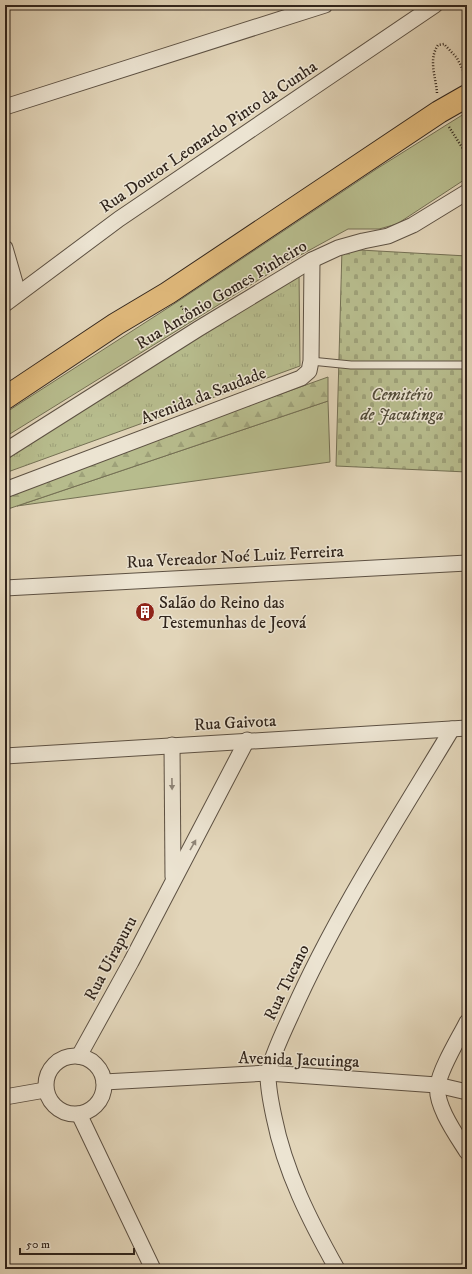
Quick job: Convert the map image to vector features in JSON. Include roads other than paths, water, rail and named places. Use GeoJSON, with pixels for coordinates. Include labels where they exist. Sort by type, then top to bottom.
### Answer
{"type":"FeatureCollection","features":[{"type":"Feature","properties":{"kind":"highway"},"geometry":{"type":"LineString","coordinates":[[5,398],[116,324],[168,293],[439,112],[467,96]]}},
{"type":"Feature","properties":{"kind":"street"},"geometry":{"type":"LineString","coordinates":[[5,107],[325,5]]}},
{"type":"Feature","properties":{"kind":"street","name":"Rua Doutor Leonardo Pinto da Cunha"},"geometry":{"type":"LineString","coordinates":[[5,304],[119,219],[435,5]]}},
{"type":"Feature","properties":{"kind":"street","name":"Rua Antônio Gomes Pinheiro"},"geometry":{"type":"LineString","coordinates":[[5,451],[198,329],[312,260],[338,248],[388,236],[414,225],[467,192]]}},
{"type":"Feature","properties":{"kind":"street"},"geometry":{"type":"LineString","coordinates":[[5,248],[18,293]]}},
{"type":"Feature","properties":{"kind":"street"},"geometry":{"type":"LineString","coordinates":[[311,362],[312,260]]}},
{"type":"Feature","properties":{"kind":"street","name":"Avenida da Saudade"},"geometry":{"type":"LineString","coordinates":[[5,490],[301,378],[309,371],[311,362]]}},
{"type":"Feature","properties":{"kind":"street","name":"Rua Vereador Noé Luiz Ferreira"},"geometry":{"type":"LineString","coordinates":[[5,588],[467,564]]}},
{"type":"Feature","properties":{"kind":"street","name":"Rua Gaivota"},"geometry":{"type":"LineString","coordinates":[[5,756],[247,740],[467,728]]}},
{"type":"Feature","properties":{"kind":"street","name":"Rua Tucano"},"geometry":{"type":"LineString","coordinates":[[337,1269],[312,1225],[290,1172],[278,1136],[269,1093],[268,1073],[282,1035],[309,975],[353,895],[452,729]]}},
{"type":"Feature","properties":{"kind":"street","name":"Rua Uirapuru"},"geometry":{"type":"LineString","coordinates":[[79,1056],[131,962],[173,878],[202,828],[247,740]]}},
{"type":"Feature","properties":{"kind":"street","name":"Rua Uirapuru"},"geometry":{"type":"LineString","coordinates":[[172,745],[173,878]]}},
{"type":"Feature","properties":{"kind":"street"},"geometry":{"type":"LineString","coordinates":[[467,1022],[451,1052],[438,1085],[441,1107],[467,1152]]}},
{"type":"Feature","properties":{"kind":"street"},"geometry":{"type":"LineString","coordinates":[[70,1056],[79,1056],[96,1064],[102,1072],[104,1082],[100,1099],[88,1111],[79,1114],[66,1112],[54,1106],[48,1098],[45,1081],[48,1072],[54,1064],[61,1059],[70,1056]]}},
{"type":"Feature","properties":{"kind":"street","name":"Avenida Jacutinga"},"geometry":{"type":"LineString","coordinates":[[104,1082],[268,1073],[438,1085],[467,1092]]}},
{"type":"Feature","properties":{"kind":"street"},"geometry":{"type":"LineString","coordinates":[[5,1097],[46,1090]]}},
{"type":"Feature","properties":{"kind":"street"},"geometry":{"type":"LineString","coordinates":[[79,1114],[153,1269]]}},
{"type":"Feature","properties":{"kind":"lane"},"geometry":{"type":"LineString","coordinates":[[311,362],[351,364],[467,364]]}},
{"type":"Feature","properties":{"kind":"place","name":"Salão do Reino das Testemunhas de Jeová"},"geometry":{"type":"Point","coordinates":[145,612]}},
{"type":"Feature","properties":{"kind":"park label","name":"Cemitério de Jacutinga"},"geometry":{"type":"Point","coordinates":[402,404]}}]}
